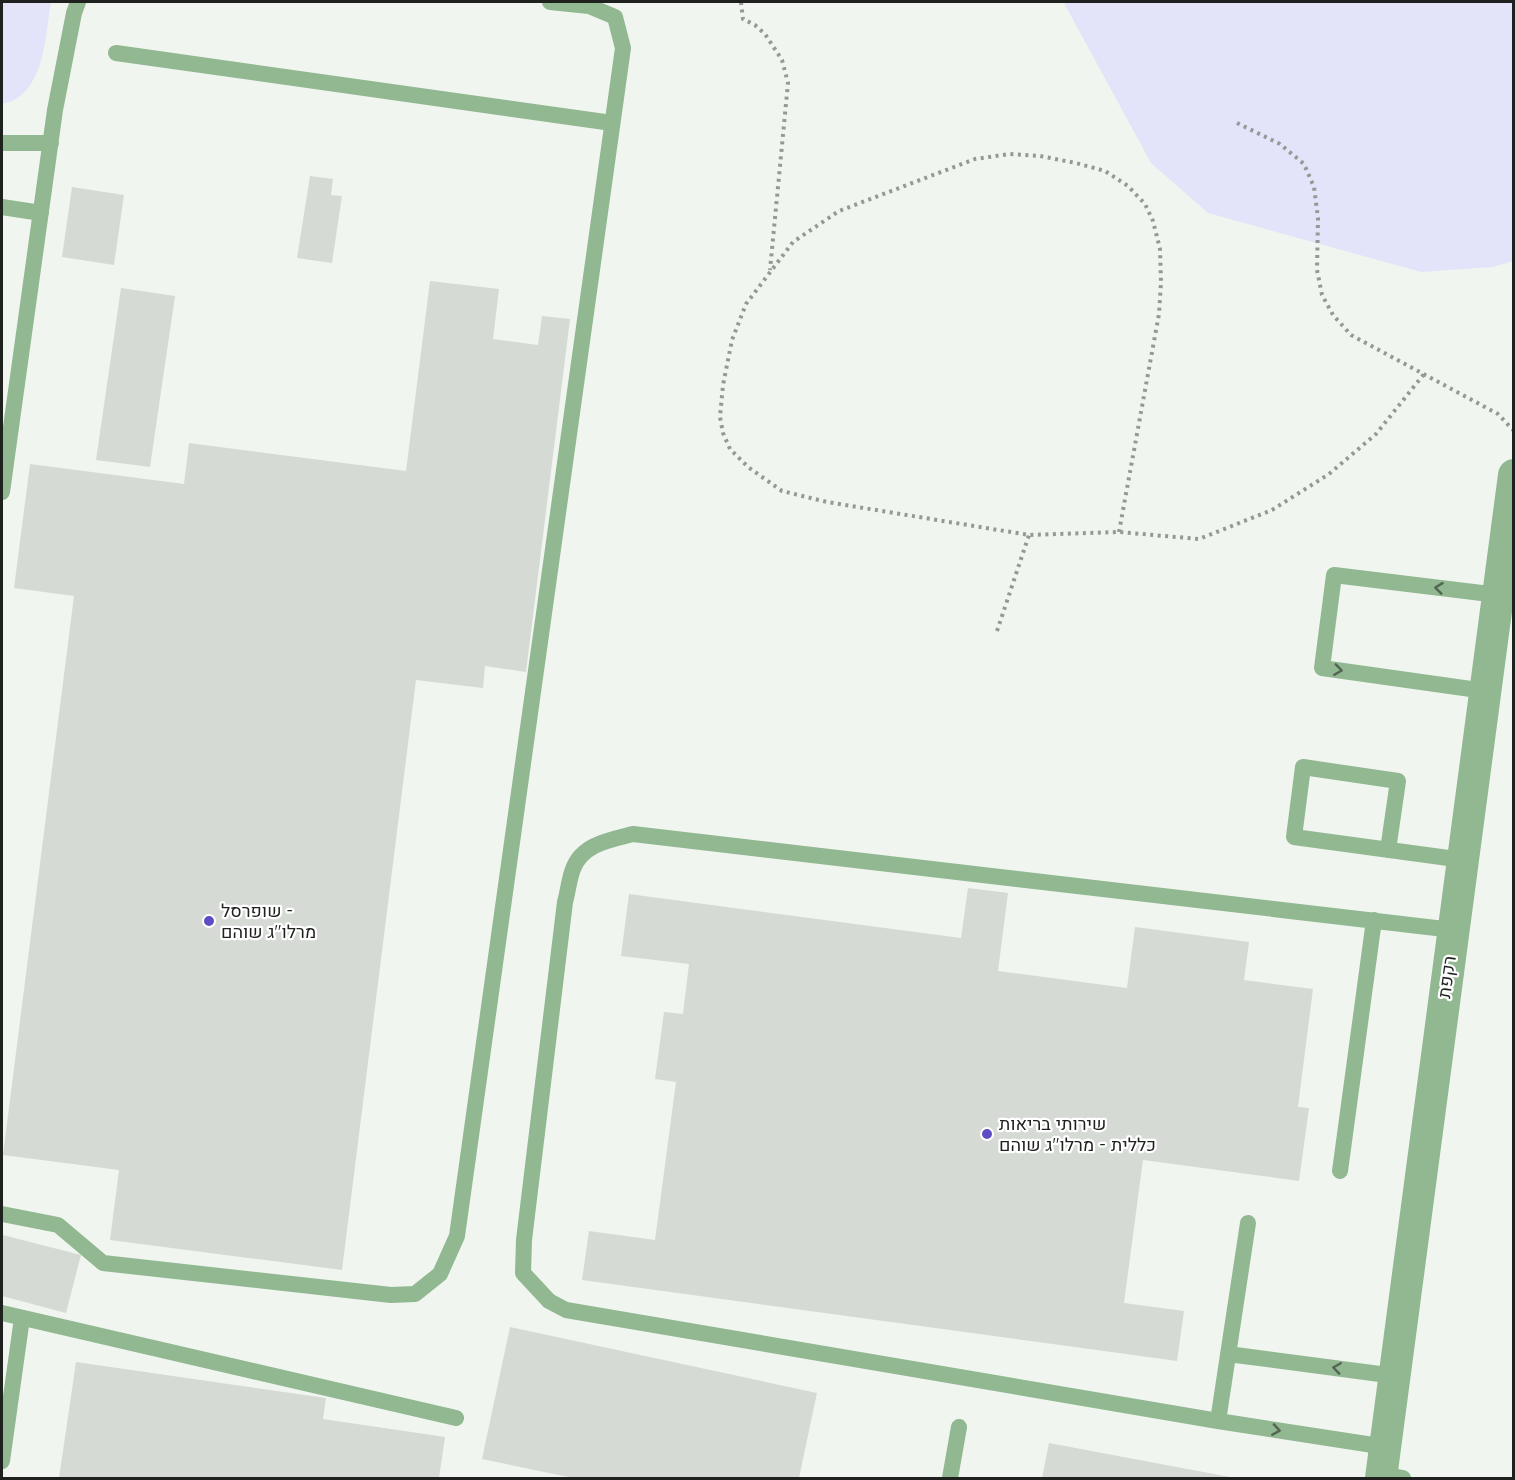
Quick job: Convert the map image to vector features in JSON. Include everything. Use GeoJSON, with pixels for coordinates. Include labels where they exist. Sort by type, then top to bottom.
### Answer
{"type":"FeatureCollection","features":[{"type":"Feature","properties":{"kind":"street","name":"רקפת"},"geometry":{"type":"LineString","coordinates":[[1388,1470],[1395,1376],[1514,475]]}},
{"type":"Feature","properties":{"kind":"lane"},"geometry":{"type":"LineString","coordinates":[[2,492],[55,110],[78,2]]}},
{"type":"Feature","properties":{"kind":"lane"},"geometry":{"type":"LineString","coordinates":[[2,1214],[58,1225],[103,1263],[390,1295],[415,1294],[440,1274],[457,1236],[623,48],[615,18],[589,6],[550,2]]}},
{"type":"Feature","properties":{"kind":"lane"},"geometry":{"type":"LineString","coordinates":[[116,53],[612,123]]}},
{"type":"Feature","properties":{"kind":"lane"},"geometry":{"type":"LineString","coordinates":[[2,143],[51,143]]}},
{"type":"Feature","properties":{"kind":"lane"},"geometry":{"type":"LineString","coordinates":[[2,207],[41,213]]}},
{"type":"Feature","properties":{"kind":"lane"},"geometry":{"type":"LineString","coordinates":[[1485,691],[1322,668],[1334,575],[1498,595]]}},
{"type":"Feature","properties":{"kind":"lane"},"geometry":{"type":"LineString","coordinates":[[1388,850],[1398,781],[1304,767],[1294,837],[1388,850],[1463,860]]}},
{"type":"Feature","properties":{"kind":"lane"},"geometry":{"type":"LineString","coordinates":[[1388,1470],[1218,1421],[566,1310],[549,1300],[523,1273],[524,1240],[565,902],[573,868],[583,853],[602,842],[633,834],[1454,930]]}},
{"type":"Feature","properties":{"kind":"lane"},"geometry":{"type":"LineString","coordinates":[[1340,1171],[1374,920]]}},
{"type":"Feature","properties":{"kind":"lane"},"geometry":{"type":"LineString","coordinates":[[1218,1421],[1248,1223]]}},
{"type":"Feature","properties":{"kind":"lane"},"geometry":{"type":"LineString","coordinates":[[2,1313],[456,1418]]}},
{"type":"Feature","properties":{"kind":"lane"},"geometry":{"type":"LineString","coordinates":[[2,1461],[22,1318]]}},
{"type":"Feature","properties":{"kind":"lane"},"geometry":{"type":"LineString","coordinates":[[1228,1354],[1395,1376]]}},
{"type":"Feature","properties":{"kind":"lane"},"geometry":{"type":"LineString","coordinates":[[950,1479],[959,1427]]}},
{"type":"Feature","properties":{"kind":"path"},"geometry":{"type":"LineString","coordinates":[[741,2],[743,19],[755,25],[765,34],[782,60],[788,83],[770,270]]}},
{"type":"Feature","properties":{"kind":"path"},"geometry":{"type":"LineString","coordinates":[[1237,123],[1280,144],[1304,164],[1314,188],[1318,218],[1317,270],[1322,295],[1333,315],[1351,335],[1498,414],[1514,431]]}},
{"type":"Feature","properties":{"kind":"path"},"geometry":{"type":"LineString","coordinates":[[1119,532],[1159,314],[1160,249],[1153,221],[1145,204],[1128,186],[1105,171],[1040,156],[1010,154],[975,159],[838,211],[793,242],[746,304],[732,340],[723,385],[720,417],[723,434],[730,449],[748,467],[782,491],[827,502],[1029,535],[1119,532],[1198,539],[1272,510],[1329,474],[1376,434],[1424,374]]}},
{"type":"Feature","properties":{"kind":"path"},"geometry":{"type":"LineString","coordinates":[[997,631],[1029,535]]}},
{"type":"Feature","properties":{"kind":"shaded area"},"geometry":{"type":"Polygon","coordinates":[[[2,2],[51,2],[44,47],[35,77],[16,99],[2,104],[2,2]]]}},
{"type":"Feature","properties":{"kind":"shaded area"},"geometry":{"type":"Polygon","coordinates":[[[1064,2],[1513,2],[1513,261],[1493,267],[1421,272],[1208,213],[1151,163],[1064,2]]]}},
{"type":"Feature","properties":{"kind":"building"},"geometry":{"type":"Polygon","coordinates":[[[310,176],[333,179],[331,195],[342,196],[332,263],[297,258],[310,176]]]}},
{"type":"Feature","properties":{"kind":"building"},"geometry":{"type":"Polygon","coordinates":[[[72,187],[124,195],[114,265],[62,257],[72,187]]]}},
{"type":"Feature","properties":{"kind":"building","name":"שופרסל - מרלו\"ג שוהם"},"geometry":{"type":"Polygon","coordinates":[[[430,281],[499,289],[493,339],[538,345],[542,316],[570,319],[526,672],[485,666],[483,688],[416,680],[342,1270],[110,1240],[119,1170],[3,1155],[74,596],[14,588],[30,464],[184,484],[189,443],[406,471],[430,281]]]}},
{"type":"Feature","properties":{"kind":"building"},"geometry":{"type":"Polygon","coordinates":[[[121,288],[175,296],[150,467],[96,460],[121,288]]]}},
{"type":"Feature","properties":{"kind":"building","name":"שירותי בריאות כללית - מרלו\"ג שוהם"},"geometry":{"type":"Polygon","coordinates":[[[968,888],[1008,893],[998,971],[1127,988],[1135,927],[1249,942],[1244,980],[1313,989],[1298,1107],[1309,1108],[1299,1181],[1143,1160],[1124,1303],[1184,1311],[1177,1361],[582,1280],[589,1231],[655,1240],[676,1082],[655,1079],[664,1012],[683,1014],[689,964],[621,956],[629,894],[961,938],[968,888]]]}},
{"type":"Feature","properties":{"kind":"building"},"geometry":{"type":"Polygon","coordinates":[[[3,1235],[81,1255],[66,1313],[2,1296],[3,1235]]]}},
{"type":"Feature","properties":{"kind":"building"},"geometry":{"type":"Polygon","coordinates":[[[510,1327],[817,1393],[799,1478],[573,1478],[482,1459],[510,1327]]]}},
{"type":"Feature","properties":{"kind":"building"},"geometry":{"type":"Polygon","coordinates":[[[76,1362],[326,1398],[323,1419],[445,1437],[439,1478],[59,1478],[76,1362]]]}},
{"type":"Feature","properties":{"kind":"building"},"geometry":{"type":"Polygon","coordinates":[[[1049,1443],[1230,1477],[1230,1478],[1042,1478],[1049,1443]]]}},
{"type":"Feature","properties":{"kind":"place","name":"שופרסל - מרלו\"ג שוהם"},"geometry":{"type":"Point","coordinates":[209,921]}},
{"type":"Feature","properties":{"kind":"place","name":"שירותי בריאות כללית - מרלו\"ג שוהם"},"geometry":{"type":"Point","coordinates":[987,1134]}}]}
